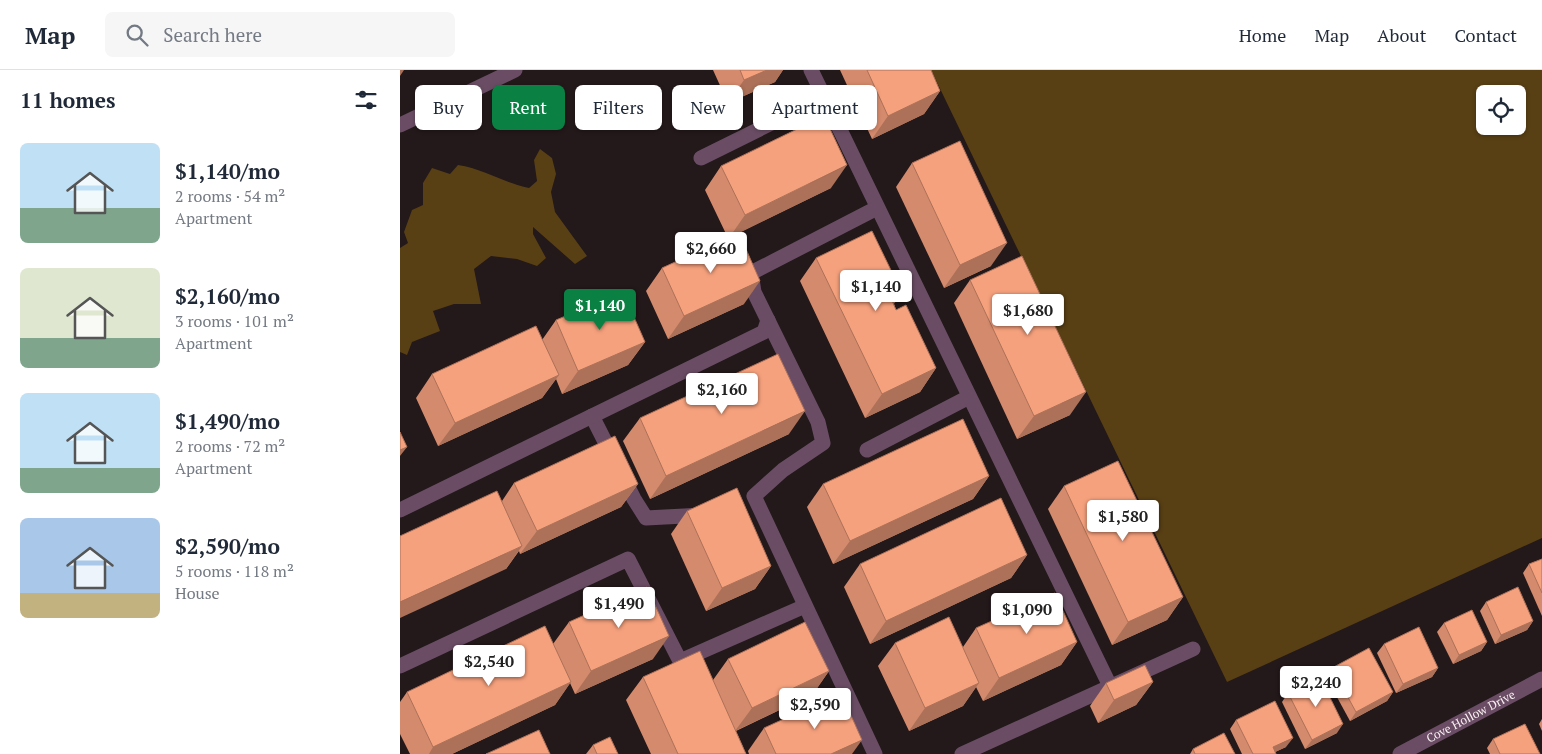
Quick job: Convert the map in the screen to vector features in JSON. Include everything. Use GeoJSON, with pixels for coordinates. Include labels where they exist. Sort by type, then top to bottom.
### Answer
{"type":"FeatureCollection","features":[{"type":"Feature","properties":{"kind":"street"},"geometry":{"type":"LineString","coordinates":[[400,125],[515,70]]}},
{"type":"Feature","properties":{"kind":"street"},"geometry":{"type":"LineString","coordinates":[[811,70],[818,85]]}},
{"type":"Feature","properties":{"kind":"street"},"geometry":{"type":"LineString","coordinates":[[701,158],[757,130]]}},
{"type":"Feature","properties":{"kind":"street"},"geometry":{"type":"LineString","coordinates":[[840,130],[1110,686]]}},
{"type":"Feature","properties":{"kind":"street"},"geometry":{"type":"LineString","coordinates":[[875,754],[805,606],[749,498],[783,470],[823,443],[818,422],[754,292],[751,273],[877,208]]}},
{"type":"Feature","properties":{"kind":"street"},"geometry":{"type":"LineString","coordinates":[[400,510],[764,332],[768,320]]}},
{"type":"Feature","properties":{"kind":"street"},"geometry":{"type":"LineString","coordinates":[[867,450],[969,397]]}},
{"type":"Feature","properties":{"kind":"street"},"geometry":{"type":"LineString","coordinates":[[592,416],[634,500],[646,518],[698,516],[717,510]]}},
{"type":"Feature","properties":{"kind":"street"},"geometry":{"type":"LineString","coordinates":[[400,666],[628,559],[680,661],[805,606]]}},
{"type":"Feature","properties":{"kind":"street"},"geometry":{"type":"LineString","coordinates":[[962,754],[1192,649]]}},
{"type":"Feature","properties":{"kind":"street","name":"Cove Hollow Drive"},"geometry":{"type":"LineString","coordinates":[[1400,754],[1542,679]]}},
{"type":"Feature","properties":{"kind":"shaded area"},"geometry":{"type":"Polygon","coordinates":[[[931,70],[1542,70],[1542,538],[1227,682],[931,70]]]}},
{"type":"Feature","properties":{"kind":"shaded area"},"geometry":{"type":"Polygon","coordinates":[[[540,149],[552,158],[556,174],[551,192],[555,212],[587,256],[575,264],[533,227],[533,234],[546,258],[537,266],[517,259],[491,256],[474,269],[481,304],[454,304],[433,311],[440,331],[412,342],[407,355],[400,352],[400,248],[408,243],[404,232],[412,210],[423,205],[423,183],[432,168],[450,174],[458,165],[529,188],[537,181],[534,160],[540,149]]]}},
{"type":"Feature","properties":{"kind":"building"},"geometry":{"type":"Polygon","coordinates":[[[740,70],[767,70],[744,80],[740,70]]]}},
{"type":"Feature","properties":{"kind":"building"},"geometry":{"type":"Polygon","coordinates":[[[867,70],[931,70],[940,91],[888,116],[877,92],[877,85],[874,85],[867,70]]]}},
{"type":"Feature","properties":{"kind":"building"},"geometry":{"type":"Polygon","coordinates":[[[795,130],[831,130],[847,165],[745,215],[721,166],[795,130]]]}},
{"type":"Feature","properties":{"kind":"building"},"geometry":{"type":"Polygon","coordinates":[[[960,141],[1007,243],[960,265],[912,163],[960,141]]]}},
{"type":"Feature","properties":{"kind":"building"},"geometry":{"type":"Polygon","coordinates":[[[872,231],[902,293],[891,298],[896,310],[906,305],[936,368],[882,394],[816,258],[872,231]]]}},
{"type":"Feature","properties":{"kind":"building"},"geometry":{"type":"Polygon","coordinates":[[[739,233],[760,281],[684,316],[662,268],[739,233]]]}},
{"type":"Feature","properties":{"kind":"building"},"geometry":{"type":"Polygon","coordinates":[[[1022,256],[1086,392],[1034,416],[970,280],[1022,256]]]}},
{"type":"Feature","properties":{"kind":"building"},"geometry":{"type":"Polygon","coordinates":[[[623,292],[645,342],[578,371],[556,320],[623,292]]]}},
{"type":"Feature","properties":{"kind":"building"},"geometry":{"type":"Polygon","coordinates":[[[536,326],[559,375],[455,423],[432,374],[536,326]]]}},
{"type":"Feature","properties":{"kind":"building"},"geometry":{"type":"Polygon","coordinates":[[[778,354],[805,411],[666,476],[640,418],[778,354]]]}},
{"type":"Feature","properties":{"kind":"building"},"geometry":{"type":"Polygon","coordinates":[[[963,419],[989,476],[850,541],[823,484],[963,419]]]}},
{"type":"Feature","properties":{"kind":"building"},"geometry":{"type":"Polygon","coordinates":[[[400,432],[407,447],[400,450],[400,432]]]}},
{"type":"Feature","properties":{"kind":"building"},"geometry":{"type":"Polygon","coordinates":[[[615,436],[638,484],[537,531],[514,483],[615,436]]]}},
{"type":"Feature","properties":{"kind":"building"},"geometry":{"type":"Polygon","coordinates":[[[1118,461],[1183,597],[1128,622],[1064,486],[1118,461]]]}},
{"type":"Feature","properties":{"kind":"building"},"geometry":{"type":"Polygon","coordinates":[[[737,488],[771,566],[722,588],[687,511],[737,488]]]}},
{"type":"Feature","properties":{"kind":"building"},"geometry":{"type":"Polygon","coordinates":[[[497,491],[522,546],[400,602],[400,536],[497,491]]]}},
{"type":"Feature","properties":{"kind":"building"},"geometry":{"type":"Polygon","coordinates":[[[1001,498],[1027,555],[886,621],[860,564],[1001,498]]]}},
{"type":"Feature","properties":{"kind":"building"},"geometry":{"type":"Polygon","coordinates":[[[1542,559],[1542,593],[1529,564],[1542,559]]]}},
{"type":"Feature","properties":{"kind":"building"},"geometry":{"type":"Polygon","coordinates":[[[647,587],[669,636],[591,671],[569,622],[647,587]]]}},
{"type":"Feature","properties":{"kind":"building"},"geometry":{"type":"Polygon","coordinates":[[[1518,587],[1533,621],[1501,635],[1486,602],[1518,587]]]}},
{"type":"Feature","properties":{"kind":"building"},"geometry":{"type":"Polygon","coordinates":[[[1055,593],[1077,642],[999,678],[976,628],[1055,593]]]}},
{"type":"Feature","properties":{"kind":"building"},"geometry":{"type":"Polygon","coordinates":[[[1472,610],[1487,642],[1459,655],[1444,623],[1472,610]]]}},
{"type":"Feature","properties":{"kind":"building"},"geometry":{"type":"Polygon","coordinates":[[[949,617],[979,683],[925,708],[895,643],[949,617]]]}},
{"type":"Feature","properties":{"kind":"building"},"geometry":{"type":"Polygon","coordinates":[[[805,622],[829,671],[752,708],[728,659],[805,622]]]}},
{"type":"Feature","properties":{"kind":"building"},"geometry":{"type":"Polygon","coordinates":[[[545,626],[571,682],[433,747],[407,692],[545,626]]]}},
{"type":"Feature","properties":{"kind":"building"},"geometry":{"type":"Polygon","coordinates":[[[1419,627],[1438,668],[1403,684],[1384,644],[1419,627]]]}},
{"type":"Feature","properties":{"kind":"building"},"geometry":{"type":"Polygon","coordinates":[[[1369,648],[1393,692],[1356,712],[1332,668],[1369,648]]]}},
{"type":"Feature","properties":{"kind":"building"},"geometry":{"type":"Polygon","coordinates":[[[700,651],[746,754],[678,754],[643,677],[700,651]]]}},
{"type":"Feature","properties":{"kind":"building"},"geometry":{"type":"Polygon","coordinates":[[[1145,665],[1153,682],[1114,700],[1106,683],[1145,665]]]}},
{"type":"Feature","properties":{"kind":"building"},"geometry":{"type":"Polygon","coordinates":[[[1320,677],[1343,724],[1312,740],[1288,693],[1320,677]]]}},
{"type":"Feature","properties":{"kind":"building"},"geometry":{"type":"Polygon","coordinates":[[[841,693],[862,740],[831,754],[776,754],[764,728],[841,693]]]}},
{"type":"Feature","properties":{"kind":"building"},"geometry":{"type":"Polygon","coordinates":[[[1275,701],[1293,738],[1273,747],[1276,754],[1253,754],[1236,720],[1275,701]]]}},
{"type":"Feature","properties":{"kind":"building"},"geometry":{"type":"Polygon","coordinates":[[[1525,724],[1540,754],[1500,754],[1493,739],[1525,724]]]}},
{"type":"Feature","properties":{"kind":"building"},"geometry":{"type":"Polygon","coordinates":[[[539,730],[550,754],[486,754],[539,730]]]}},
{"type":"Feature","properties":{"kind":"building"},"geometry":{"type":"Polygon","coordinates":[[[1224,733],[1235,754],[1195,754],[1193,749],[1224,733]]]}},
{"type":"Feature","properties":{"kind":"building"},"geometry":{"type":"Polygon","coordinates":[[[610,737],[618,754],[597,754],[593,745],[610,737]]]}}]}
